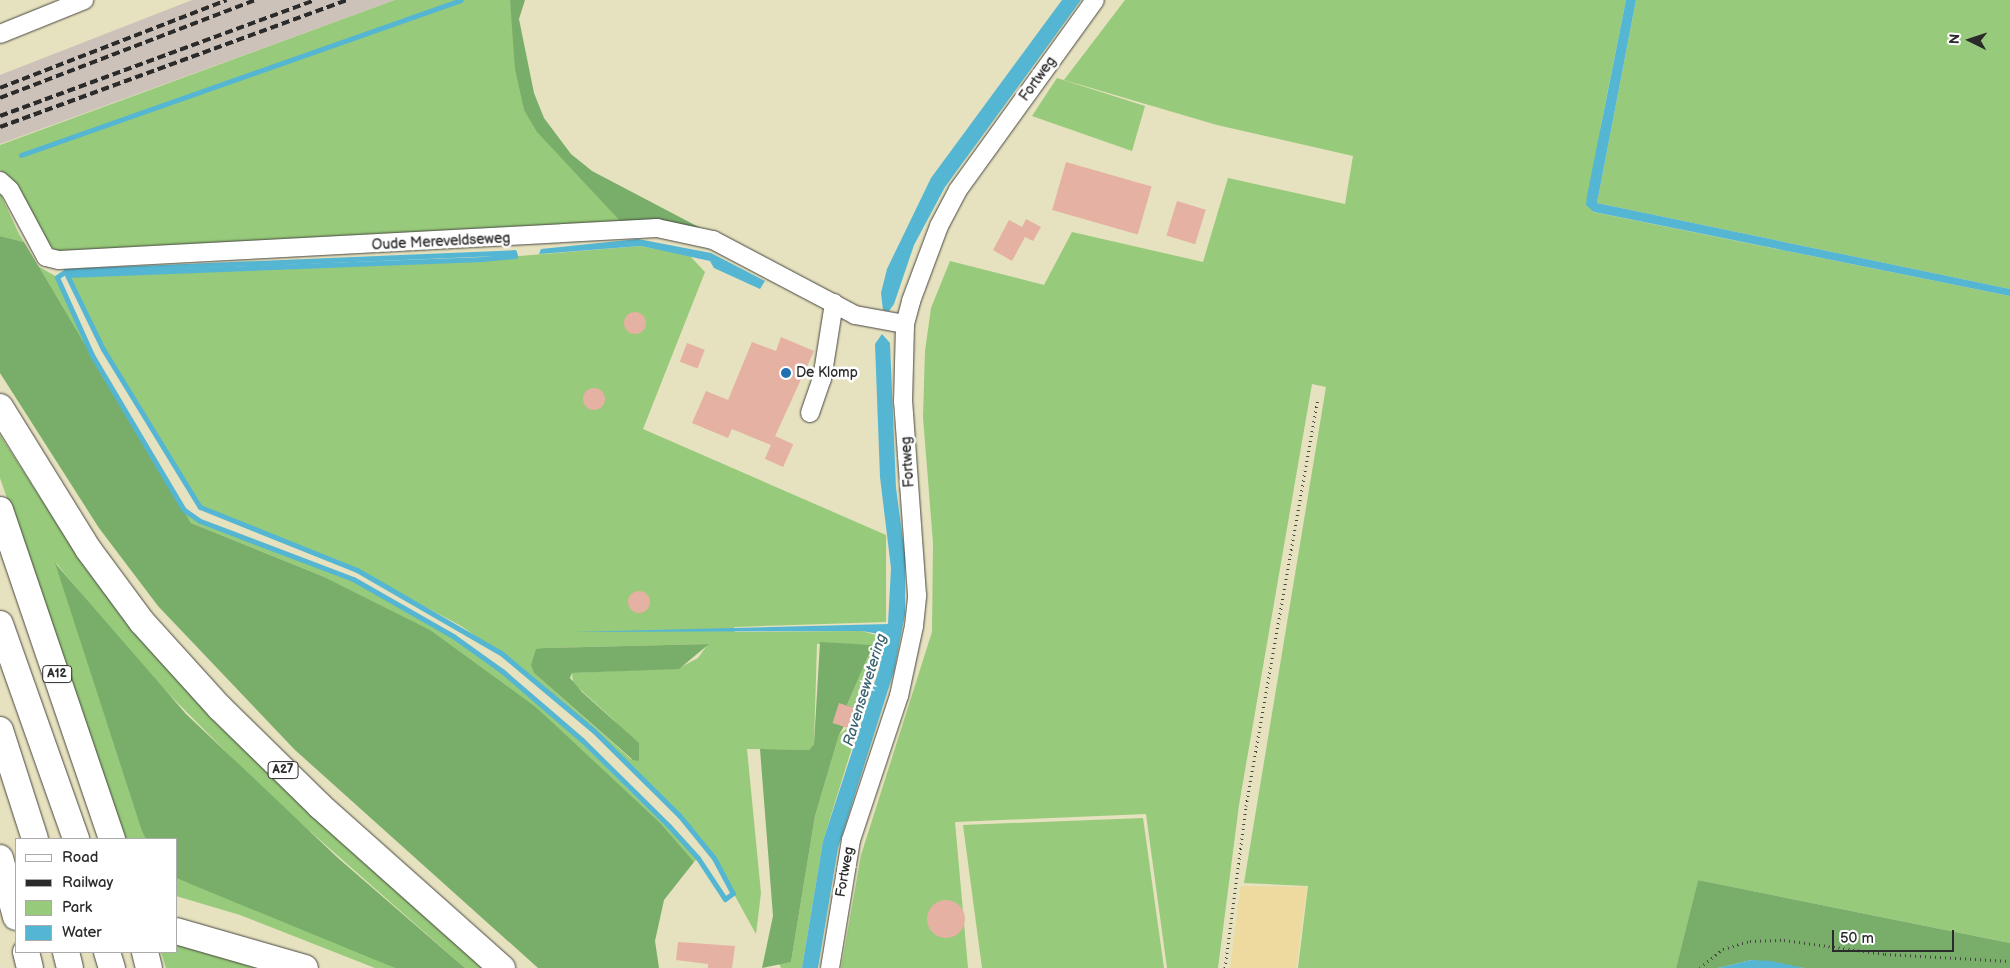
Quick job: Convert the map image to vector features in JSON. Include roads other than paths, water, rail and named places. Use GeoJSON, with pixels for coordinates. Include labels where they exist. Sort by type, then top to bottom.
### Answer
{"type":"FeatureCollection","features":[{"type":"Feature","properties":{"kind":"highway","name":"A27"},"geometry":{"type":"LineString","coordinates":[[0,407],[88,549],[149,629],[220,708],[320,806],[502,968]]}},
{"type":"Feature","properties":{"kind":"highway","name":"A12"},"geometry":{"type":"LineString","coordinates":[[0,510],[112,838]]}},
{"type":"Feature","properties":{"kind":"highway","name":"A12"},"geometry":{"type":"LineString","coordinates":[[0,624],[76,838]]}},
{"type":"Feature","properties":{"kind":"highway"},"geometry":{"type":"LineString","coordinates":[[0,730],[35,838]]}},
{"type":"Feature","properties":{"kind":"highway"},"geometry":{"type":"LineString","coordinates":[[0,858],[15,913]]}},
{"type":"Feature","properties":{"kind":"highway"},"geometry":{"type":"LineString","coordinates":[[0,918],[15,917]]}},
{"type":"Feature","properties":{"kind":"highway"},"geometry":{"type":"LineString","coordinates":[[178,932],[305,968]]}},
{"type":"Feature","properties":{"kind":"highway"},"geometry":{"type":"LineString","coordinates":[[26,953],[30,968]]}},
{"type":"Feature","properties":{"kind":"highway"},"geometry":{"type":"LineString","coordinates":[[66,953],[70,968]]}},
{"type":"Feature","properties":{"kind":"highway"},"geometry":{"type":"LineString","coordinates":[[107,953],[112,968]]}},
{"type":"Feature","properties":{"kind":"highway"},"geometry":{"type":"LineString","coordinates":[[145,953],[149,968]]}},
{"type":"Feature","properties":{"kind":"street"},"geometry":{"type":"LineString","coordinates":[[0,34],[84,0]]}},
{"type":"Feature","properties":{"kind":"street","name":"Fortweg"},"geometry":{"type":"LineString","coordinates":[[830,968],[851,840],[899,696],[914,626],[917,595],[903,402],[905,324],[920,274],[958,190],[1095,0]]}},
{"type":"Feature","properties":{"kind":"street","name":"Oude Mereveldseweg"},"geometry":{"type":"LineString","coordinates":[[0,181],[10,190],[46,257],[59,260],[657,228],[713,240],[834,304],[875,321],[905,324]]}},
{"type":"Feature","properties":{"kind":"street"},"geometry":{"type":"LineString","coordinates":[[810,412],[822,379],[834,304]]}},
{"type":"Feature","properties":{"kind":"water"},"geometry":{"type":"Polygon","coordinates":[[[1062,0],[1081,0],[945,187],[914,245],[894,304],[889,311],[883,310],[881,293],[887,269],[931,178],[1062,0]]]}},
{"type":"Feature","properties":{"kind":"water"},"geometry":{"type":"Polygon","coordinates":[[[1626,0],[1636,0],[1597,203],[2010,289],[2010,296],[1594,212],[1586,205],[1587,196],[1626,0]]]}},
{"type":"Feature","properties":{"kind":"water"},"geometry":{"type":"Polygon","coordinates":[[[638,239],[711,253],[765,281],[760,289],[714,268],[710,261],[641,246],[539,254],[541,249],[638,239]]]}},
{"type":"Feature","properties":{"kind":"water"},"geometry":{"type":"Polygon","coordinates":[[[882,334],[890,343],[896,488],[905,555],[905,614],[894,671],[838,848],[818,968],[802,968],[823,841],[879,669],[885,635],[862,631],[571,632],[888,624],[891,568],[880,477],[875,344],[882,334]]]}},
{"type":"Feature","properties":{"kind":"water"},"geometry":{"type":"Polygon","coordinates":[[[1751,960],[1771,961],[1804,968],[1718,968],[1751,960]]]}},
{"type":"Feature","properties":{"kind":"waterway"},"geometry":{"type":"LineString","coordinates":[[21,155],[460,0]]}},
{"type":"Feature","properties":{"kind":"waterway"},"geometry":{"type":"LineString","coordinates":[[514,252],[515,256],[483,259],[67,275],[103,349],[200,507],[357,570],[501,653],[594,731],[679,815],[714,858],[733,893],[725,899],[698,858],[669,826],[582,740],[502,671],[453,636],[353,579],[200,521],[184,510],[92,355],[57,277],[66,271],[514,252]]}},
{"type":"Feature","properties":{"kind":"railway"},"geometry":{"type":"LineString","coordinates":[[0,88],[227,0]]}},
{"type":"Feature","properties":{"kind":"railway"},"geometry":{"type":"LineString","coordinates":[[0,98],[255,0]]}},
{"type":"Feature","properties":{"kind":"railway"},"geometry":{"type":"LineString","coordinates":[[0,116],[315,0]]}},
{"type":"Feature","properties":{"kind":"railway"},"geometry":{"type":"LineString","coordinates":[[0,127],[347,0]]}},
{"type":"Feature","properties":{"kind":"place","name":"De Klomp"},"geometry":{"type":"Point","coordinates":[786,373]}},
{"type":"Feature","properties":{"kind":"water label","name":"Ravensewetering"},"geometry":{"type":"Point","coordinates":[865,690]}}]}
